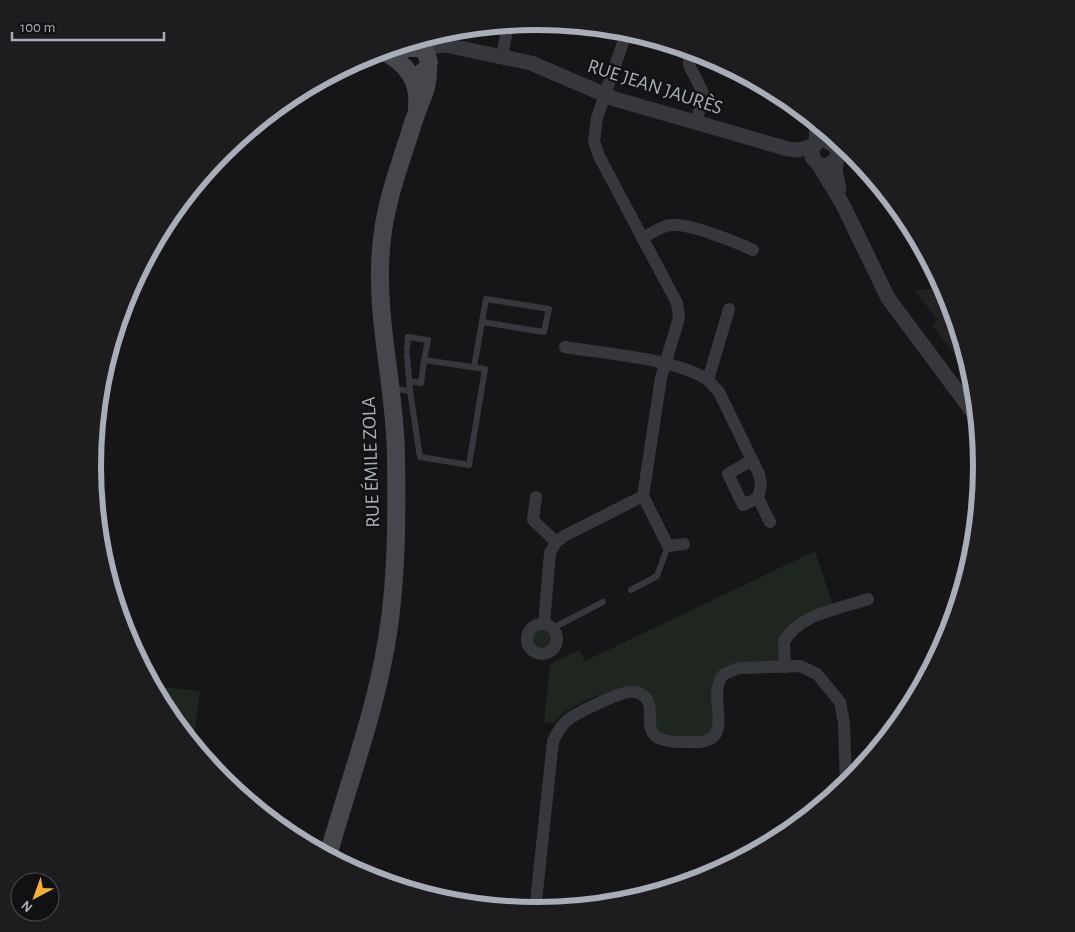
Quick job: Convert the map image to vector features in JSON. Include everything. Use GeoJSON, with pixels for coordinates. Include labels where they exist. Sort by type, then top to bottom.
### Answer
{"type":"FeatureCollection","features":[{"type":"Feature","properties":{"kind":"main road"},"geometry":{"type":"LineString","coordinates":[[389,56],[406,69],[421,73],[429,63],[425,51],[414,48]]}},
{"type":"Feature","properties":{"kind":"main road"},"geometry":{"type":"LineString","coordinates":[[414,48],[405,54],[406,69],[417,90],[416,115]]}},
{"type":"Feature","properties":{"kind":"main road","name":"RUE ÉMILE ZOLA"},"geometry":{"type":"LineString","coordinates":[[330,849],[381,672],[389,629],[394,573],[396,454],[380,292],[381,239],[390,194],[416,115],[426,95],[429,63]]}},
{"type":"Feature","properties":{"kind":"street"},"geometry":{"type":"LineString","coordinates":[[502,57],[507,31]]}},
{"type":"Feature","properties":{"kind":"street"},"geometry":{"type":"LineString","coordinates":[[624,38],[595,125],[596,146],[678,308],[679,318],[660,386],[643,496],[668,546],[684,544]]}},
{"type":"Feature","properties":{"kind":"street","name":"RUE JEAN JAURÈS"},"geometry":{"type":"LineString","coordinates":[[415,48],[434,45],[459,48],[537,65],[605,96],[782,147],[800,150],[815,144]]}},
{"type":"Feature","properties":{"kind":"street","name":"RUE JEAN JAURÈS"},"geometry":{"type":"LineString","coordinates":[[429,63],[441,51],[459,48]]}},
{"type":"Feature","properties":{"kind":"street"},"geometry":{"type":"LineString","coordinates":[[689,57],[689,65],[704,95],[696,122]]}},
{"type":"Feature","properties":{"kind":"street"},"geometry":{"type":"LineString","coordinates":[[816,131],[812,155],[843,205],[888,298],[970,408]]}},
{"type":"Feature","properties":{"kind":"street"},"geometry":{"type":"LineString","coordinates":[[815,144],[825,140],[837,149]]}},
{"type":"Feature","properties":{"kind":"street","name":"RUE JEAN JAURÈS"},"geometry":{"type":"LineString","coordinates":[[782,147],[817,164]]}},
{"type":"Feature","properties":{"kind":"street"},"geometry":{"type":"LineString","coordinates":[[817,164],[828,166],[839,151]]}},
{"type":"Feature","properties":{"kind":"street"},"geometry":{"type":"LineString","coordinates":[[839,151],[835,171],[843,205]]}},
{"type":"Feature","properties":{"kind":"street"},"geometry":{"type":"LineString","coordinates":[[642,238],[669,225],[679,226],[734,242],[753,250]]}},
{"type":"Feature","properties":{"kind":"street"},"geometry":{"type":"LineString","coordinates":[[708,380],[728,309]]}},
{"type":"Feature","properties":{"kind":"street"},"geometry":{"type":"LineString","coordinates":[[565,347],[665,364],[689,370],[708,380],[719,392],[761,480],[758,498],[770,522]]}},
{"type":"Feature","properties":{"kind":"street"},"geometry":{"type":"LineString","coordinates":[[752,460],[728,474],[743,505],[758,498]]}},
{"type":"Feature","properties":{"kind":"street"},"geometry":{"type":"LineString","coordinates":[[536,496],[533,520],[556,542]]}},
{"type":"Feature","properties":{"kind":"street"},"geometry":{"type":"LineString","coordinates":[[548,626],[550,553],[556,542],[643,496]]}},
{"type":"Feature","properties":{"kind":"street"},"geometry":{"type":"LineString","coordinates":[[784,667],[784,642],[796,627],[807,620],[868,600]]}},
{"type":"Feature","properties":{"kind":"street"},"geometry":{"type":"LineString","coordinates":[[536,902],[551,747],[564,723],[575,715],[625,692],[636,692],[644,696],[648,702],[649,728],[654,736],[667,741],[706,742],[713,738],[717,730],[717,686],[724,674],[734,669],[804,667],[813,671],[832,690],[840,702],[844,723],[846,774]]}},
{"type":"Feature","properties":{"kind":"lane"},"geometry":{"type":"LineString","coordinates":[[474,367],[486,299],[549,309],[544,332],[482,322]]}},
{"type":"Feature","properties":{"kind":"lane"},"geometry":{"type":"LineString","coordinates":[[408,381],[421,383],[424,360],[428,340],[408,337],[408,381],[420,457],[469,465],[485,369],[424,360]]}},
{"type":"Feature","properties":{"kind":"lane"},"geometry":{"type":"LineString","coordinates":[[390,387],[410,391]]}},
{"type":"Feature","properties":{"kind":"lane"},"geometry":{"type":"LineString","coordinates":[[631,590],[657,576],[668,546]]}},
{"type":"Feature","properties":{"kind":"lane"},"geometry":{"type":"LineString","coordinates":[[548,626],[603,602]]}},
{"type":"Feature","properties":{"kind":"shaded area"},"geometry":{"type":"Polygon","coordinates":[[[935,288],[950,326],[961,363],[932,325],[938,320],[915,291],[935,288]]]}},
{"type":"Feature","properties":{"kind":"shaded area"},"geometry":{"type":"Polygon","coordinates":[[[815,551],[834,608],[800,618],[777,663],[720,670],[712,684],[712,731],[702,738],[661,733],[656,730],[646,691],[600,699],[597,695],[564,712],[553,723],[544,722],[550,664],[579,650],[585,661],[815,551]]]}},
{"type":"Feature","properties":{"kind":"shaded area"},"geometry":{"type":"Polygon","coordinates":[[[542,627],[550,631],[554,639],[550,647],[542,651],[534,647],[530,639],[534,631],[542,627]]]}},
{"type":"Feature","properties":{"kind":"shaded area"},"geometry":{"type":"Polygon","coordinates":[[[162,687],[200,691],[194,734],[162,687]]]}}]}
